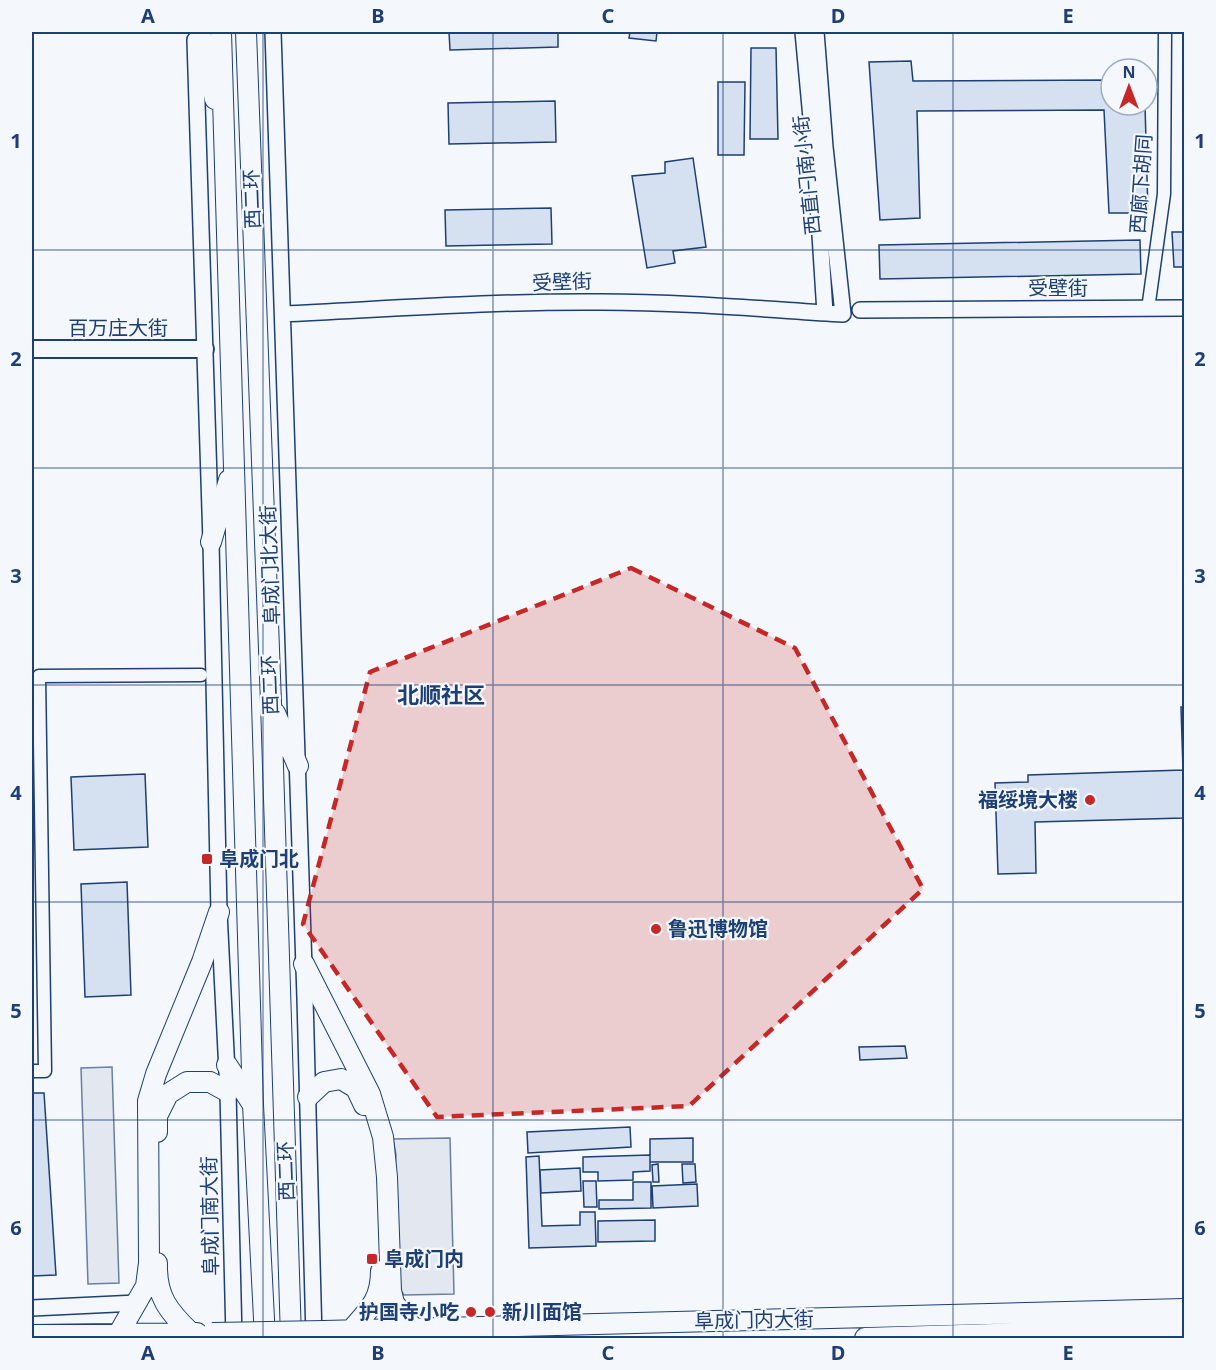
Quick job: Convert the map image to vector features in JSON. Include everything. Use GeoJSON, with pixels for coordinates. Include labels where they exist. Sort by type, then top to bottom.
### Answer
{"type":"FeatureCollection","features":[{"type":"Feature","properties":{"kind":"main road"},"geometry":{"type":"LineString","coordinates":[[200,32],[226,146]]}},
{"type":"Feature","properties":{"kind":"main road","name":"西二环"},"geometry":{"type":"LineString","coordinates":[[221,32],[253,1105],[265,1338]]}},
{"type":"Feature","properties":{"kind":"main road","name":"西二环"},"geometry":{"type":"LineString","coordinates":[[246,32],[271,703],[291,1338]]}},
{"type":"Feature","properties":{"kind":"main road"},"geometry":{"type":"LineString","coordinates":[[250,144],[260,32]]}},
{"type":"Feature","properties":{"kind":"main road","name":"百万庄大街"},"geometry":{"type":"LineString","coordinates":[[32,349],[205,349]]}},
{"type":"Feature","properties":{"kind":"main road"},"geometry":{"type":"LineString","coordinates":[[211,542],[234,463]]}},
{"type":"Feature","properties":{"kind":"main road"},"geometry":{"type":"LineString","coordinates":[[271,703],[298,766]]}},
{"type":"Feature","properties":{"kind":"main road"},"geometry":{"type":"LineString","coordinates":[[119,1333],[146,1286],[149,1263],[148,1101],[156,1074],[202,962],[219,912]]}},
{"type":"Feature","properties":{"kind":"main road"},"geometry":{"type":"LineString","coordinates":[[304,964],[370,1094],[383,1137],[387,1177],[391,1291],[394,1304],[413,1328]]}},
{"type":"Feature","properties":{"kind":"main road"},"geometry":{"type":"LineString","coordinates":[[227,1065],[253,1105]]}},
{"type":"Feature","properties":{"kind":"main road"},"geometry":{"type":"LineString","coordinates":[[308,1097],[324,1082],[341,1079],[356,1088],[366,1110],[375,1143],[381,1256],[379,1292],[374,1304],[351,1330]]}},
{"type":"Feature","properties":{"kind":"main road"},"geometry":{"type":"LineString","coordinates":[[191,1333],[172,1315],[163,1301],[156,1270],[157,1116],[168,1094],[187,1082],[210,1082],[228,1092]]}},
{"type":"Feature","properties":{"kind":"main road","name":"阜成门内大街"},"geometry":{"type":"LineString","coordinates":[[32,1335],[119,1333],[319,1335],[351,1330],[413,1328],[1185,1309]]}},
{"type":"Feature","properties":{"kind":"main road"},"geometry":{"type":"LineString","coordinates":[[942,1316],[942,1337]]}},
{"type":"Feature","properties":{"kind":"main road"},"geometry":{"type":"LineString","coordinates":[[865,1338],[1185,1328]]}},
{"type":"Feature","properties":{"kind":"street"},"geometry":{"type":"LineString","coordinates":[[195,32],[211,542],[219,912],[228,1092]]}},
{"type":"Feature","properties":{"kind":"street","name":"阜成门北大街"},"geometry":{"type":"LineString","coordinates":[[273,32],[308,1097]]}},
{"type":"Feature","properties":{"kind":"street","name":"西直门南小街"},"geometry":{"type":"LineString","coordinates":[[803,32],[816,172],[825,313]]}},
{"type":"Feature","properties":{"kind":"street","name":"西直门南小街"},"geometry":{"type":"LineString","coordinates":[[816,32],[825,147],[843,314]]}},
{"type":"Feature","properties":{"kind":"street","name":"西廊下胡同"},"geometry":{"type":"LineString","coordinates":[[1149,302],[1164,194],[1165,32]]}},
{"type":"Feature","properties":{"kind":"street","name":"受壁街"},"geometry":{"type":"LineString","coordinates":[[283,314],[601,302],[744,307],[843,314]]}},
{"type":"Feature","properties":{"kind":"street","name":"受壁街"},"geometry":{"type":"LineString","coordinates":[[860,310],[1185,308]]}},
{"type":"Feature","properties":{"kind":"street"},"geometry":{"type":"LineString","coordinates":[[32,1071],[45,1071],[36,810],[35,676],[201,675]]}},
{"type":"Feature","properties":{"kind":"street","name":"阜成门南大街"},"geometry":{"type":"LineString","coordinates":[[228,1092],[234,1338]]}},
{"type":"Feature","properties":{"kind":"street"},"geometry":{"type":"LineString","coordinates":[[308,1097],[319,1335]]}},
{"type":"Feature","properties":{"kind":"street"},"geometry":{"type":"LineString","coordinates":[[32,1308],[137,1303]]}},
{"type":"Feature","properties":{"kind":"highlighted area"},"geometry":{"type":"Polygon","coordinates":[[[631,568],[795,648],[923,889],[689,1106],[437,1117],[303,924],[370,672],[631,568]]]}},
{"type":"Feature","properties":{"kind":"shaded area"},"geometry":{"type":"Polygon","coordinates":[[[112,1067],[119,1283],[88,1284],[81,1068],[112,1067]]]}},
{"type":"Feature","properties":{"kind":"shaded area"},"geometry":{"type":"Polygon","coordinates":[[[450,1138],[454,1294],[404,1295],[397,1285],[393,1201],[396,1155],[393,1139],[450,1138]]]}},
{"type":"Feature","properties":{"kind":"building"},"geometry":{"type":"Polygon","coordinates":[[[449,32],[558,32],[558,47],[450,50],[449,32]]]}},
{"type":"Feature","properties":{"kind":"building"},"geometry":{"type":"Polygon","coordinates":[[[630,32],[657,32],[656,41],[629,38],[630,32]]]}},
{"type":"Feature","properties":{"kind":"building"},"geometry":{"type":"Polygon","coordinates":[[[751,48],[776,48],[778,139],[750,139],[751,48]]]}},
{"type":"Feature","properties":{"kind":"building"},"geometry":{"type":"Polygon","coordinates":[[[911,61],[913,81],[1099,80],[1099,110],[917,111],[920,218],[880,220],[869,62],[911,61]]]}},
{"type":"Feature","properties":{"kind":"building"},"geometry":{"type":"Polygon","coordinates":[[[718,82],[745,82],[744,155],[718,155],[718,82]]]}},
{"type":"Feature","properties":{"kind":"building"},"geometry":{"type":"Polygon","coordinates":[[[555,101],[556,142],[449,144],[448,103],[555,101]]]}},
{"type":"Feature","properties":{"kind":"building"},"geometry":{"type":"Polygon","coordinates":[[[1104,117],[1145,117],[1148,213],[1109,213],[1104,117]]]}},
{"type":"Feature","properties":{"kind":"building"},"geometry":{"type":"Polygon","coordinates":[[[693,158],[706,247],[673,251],[675,263],[647,268],[632,176],[665,173],[665,162],[693,158]]]}},
{"type":"Feature","properties":{"kind":"building"},"geometry":{"type":"Polygon","coordinates":[[[551,208],[552,244],[446,246],[445,210],[551,208]]]}},
{"type":"Feature","properties":{"kind":"building"},"geometry":{"type":"Polygon","coordinates":[[[1172,232],[1184,232],[1184,267],[1174,267],[1172,232]]]}},
{"type":"Feature","properties":{"kind":"building"},"geometry":{"type":"Polygon","coordinates":[[[1140,240],[1141,274],[880,279],[879,245],[1140,240]]]}},
{"type":"Feature","properties":{"kind":"building","name":"福绥境大楼"},"geometry":{"type":"Polygon","coordinates":[[[1181,707],[1184,707],[1184,818],[1035,822],[1036,873],[998,874],[995,783],[1028,782],[1028,775],[1183,770],[1181,707]]]}},
{"type":"Feature","properties":{"kind":"building"},"geometry":{"type":"Polygon","coordinates":[[[145,774],[148,847],[74,850],[71,777],[145,774]]]}},
{"type":"Feature","properties":{"kind":"building"},"geometry":{"type":"Polygon","coordinates":[[[127,882],[131,995],[85,997],[81,884],[127,882]]]}},
{"type":"Feature","properties":{"kind":"building"},"geometry":{"type":"Polygon","coordinates":[[[905,1046],[907,1058],[860,1060],[859,1047],[905,1046]]]}},
{"type":"Feature","properties":{"kind":"building"},"geometry":{"type":"Polygon","coordinates":[[[32,1093],[44,1093],[56,1275],[32,1276],[32,1093]]]}},
{"type":"Feature","properties":{"kind":"building"},"geometry":{"type":"Polygon","coordinates":[[[630,1127],[631,1147],[528,1153],[527,1132],[630,1127]]]}},
{"type":"Feature","properties":{"kind":"building"},"geometry":{"type":"Polygon","coordinates":[[[693,1138],[693,1162],[650,1162],[650,1139],[693,1138]]]}},
{"type":"Feature","properties":{"kind":"building"},"geometry":{"type":"Polygon","coordinates":[[[650,1155],[650,1171],[633,1172],[633,1180],[598,1181],[598,1172],[583,1172],[583,1157],[650,1155]]]}},
{"type":"Feature","properties":{"kind":"building"},"geometry":{"type":"Polygon","coordinates":[[[539,1156],[542,1226],[580,1225],[580,1212],[595,1212],[596,1246],[529,1248],[526,1157],[539,1156]]]}},
{"type":"Feature","properties":{"kind":"building"},"geometry":{"type":"Polygon","coordinates":[[[658,1164],[659,1182],[653,1182],[652,1165],[658,1164]]]}},
{"type":"Feature","properties":{"kind":"building"},"geometry":{"type":"Polygon","coordinates":[[[682,1164],[695,1164],[696,1182],[683,1183],[682,1164]]]}},
{"type":"Feature","properties":{"kind":"building"},"geometry":{"type":"Polygon","coordinates":[[[580,1168],[581,1191],[541,1193],[540,1170],[580,1168]]]}},
{"type":"Feature","properties":{"kind":"building"},"geometry":{"type":"Polygon","coordinates":[[[583,1181],[596,1181],[597,1207],[584,1207],[583,1181]]]}},
{"type":"Feature","properties":{"kind":"building"},"geometry":{"type":"Polygon","coordinates":[[[633,1182],[651,1182],[651,1208],[599,1209],[599,1200],[633,1200],[633,1182]]]}},
{"type":"Feature","properties":{"kind":"building"},"geometry":{"type":"Polygon","coordinates":[[[697,1184],[698,1206],[653,1208],[652,1186],[697,1184]]]}},
{"type":"Feature","properties":{"kind":"building"},"geometry":{"type":"Polygon","coordinates":[[[655,1220],[655,1241],[598,1242],[598,1221],[655,1220]]]}},
{"type":"Feature","properties":{"kind":"place","name":"福绥境大楼"},"geometry":{"type":"Point","coordinates":[1090,800]}},
{"type":"Feature","properties":{"kind":"place","name":"阜成门北"},"geometry":{"type":"Point","coordinates":[207,859]}},
{"type":"Feature","properties":{"kind":"place","name":"鲁迅博物馆"},"geometry":{"type":"Point","coordinates":[656,929]}},
{"type":"Feature","properties":{"kind":"place","name":"阜成门内"},"geometry":{"type":"Point","coordinates":[372,1259]}},
{"type":"Feature","properties":{"kind":"place","name":"护国寺小吃"},"geometry":{"type":"Point","coordinates":[471,1312]}},
{"type":"Feature","properties":{"kind":"place","name":"新川面馆"},"geometry":{"type":"Point","coordinates":[490,1312]}},
{"type":"Feature","properties":{"kind":"district","name":"北顺社区"},"geometry":{"type":"Point","coordinates":[441,695]}}]}
